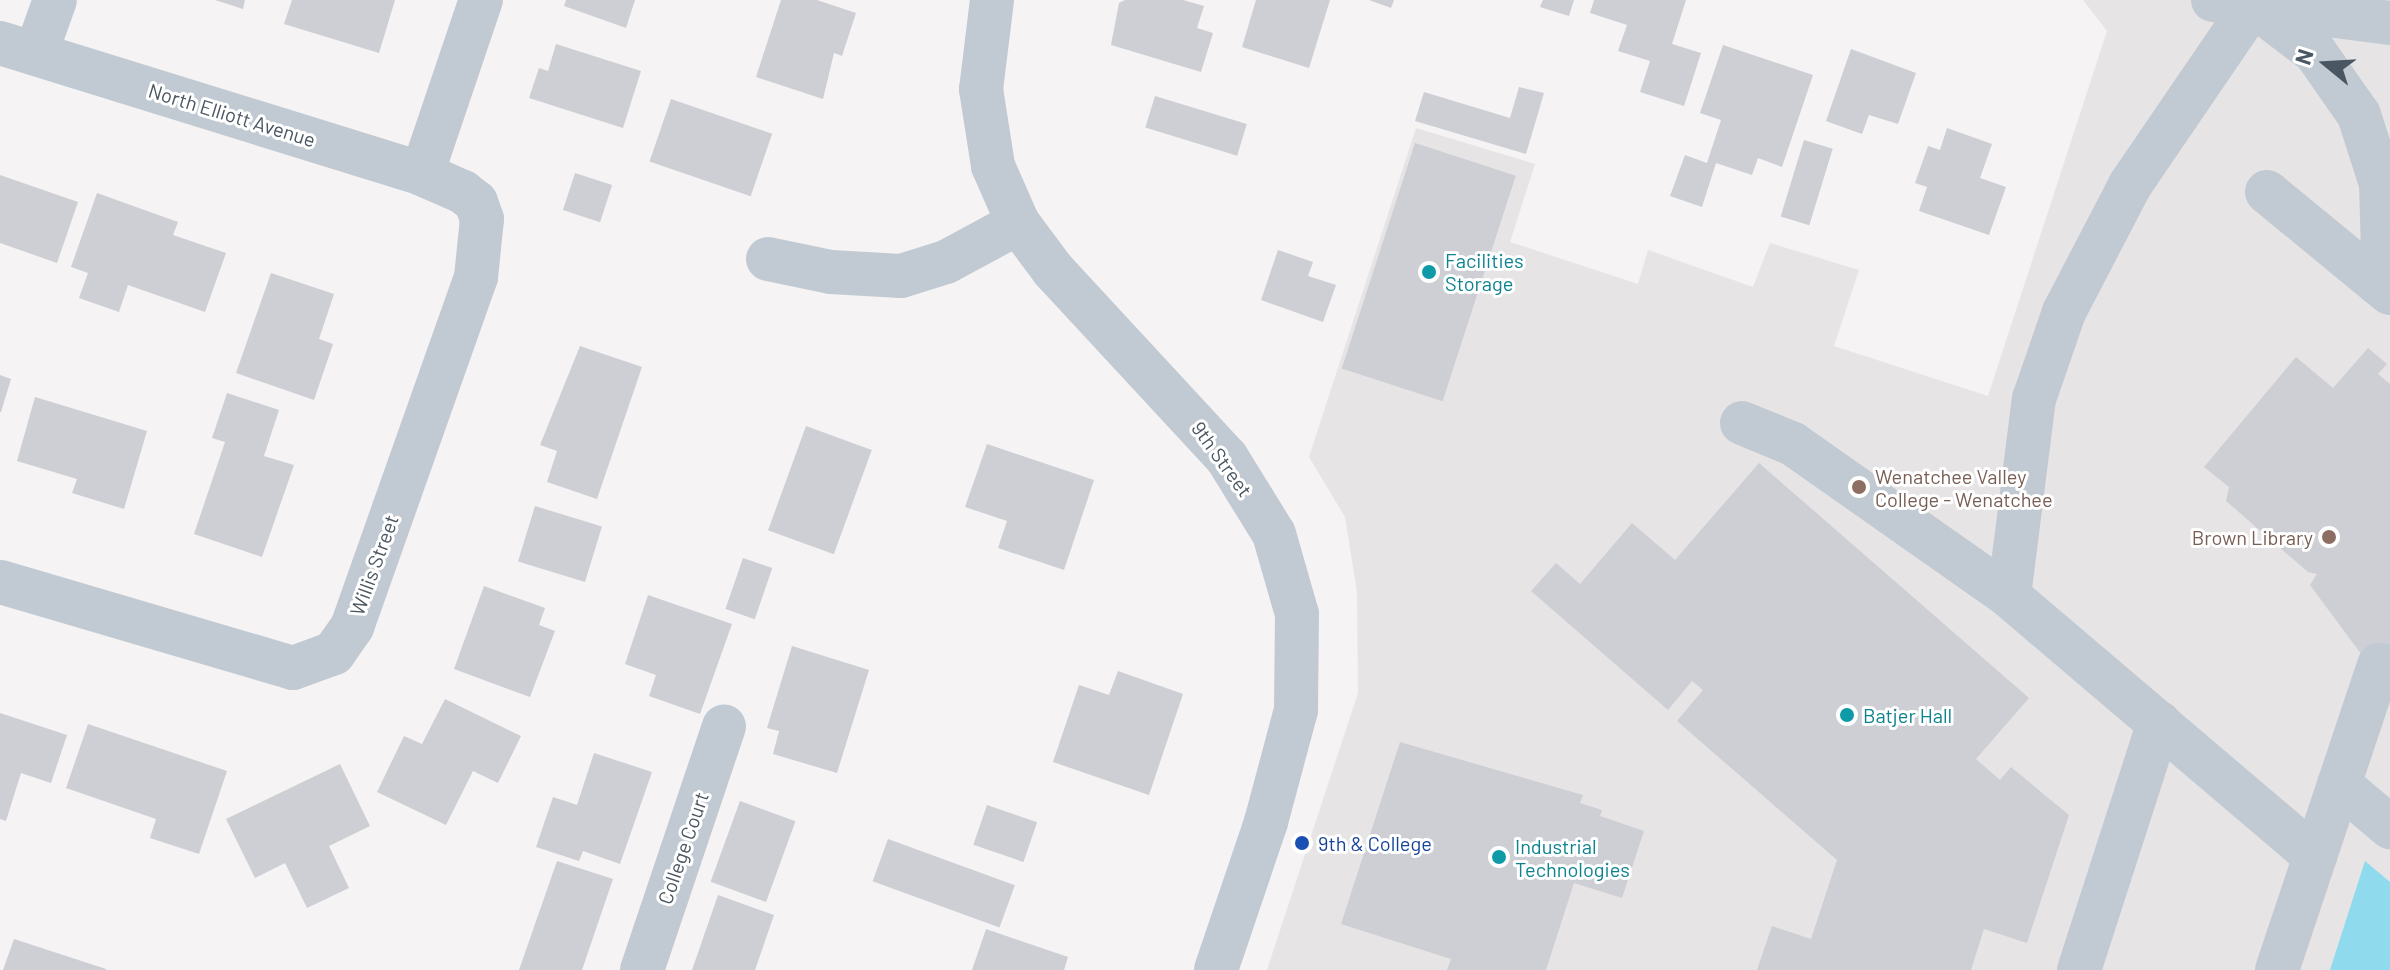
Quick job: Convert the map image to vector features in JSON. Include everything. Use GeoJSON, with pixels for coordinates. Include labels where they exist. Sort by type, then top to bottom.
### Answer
{"type":"FeatureCollection","features":[{"type":"Feature","properties":{"kind":"street"},"geometry":{"type":"LineString","coordinates":[[18,48],[55,0]]}},
{"type":"Feature","properties":{"kind":"street"},"geometry":{"type":"LineString","coordinates":[[422,174],[481,0]]}},
{"type":"Feature","properties":{"kind":"street","name":"9th Street"},"geometry":{"type":"LineString","coordinates":[[992,0],[981,89],[993,166],[1018,223],[1053,270],[1227,458],[1274,534],[1297,614],[1296,710],[1266,822],[1216,970]]}},
{"type":"Feature","properties":{"kind":"street"},"geometry":{"type":"LineString","coordinates":[[2233,2],[2390,23]]}},
{"type":"Feature","properties":{"kind":"street"},"geometry":{"type":"LineString","coordinates":[[2233,2],[2315,52],[2359,115],[2381,184],[2384,288]]}},
{"type":"Feature","properties":{"kind":"street"},"geometry":{"type":"LineString","coordinates":[[2009,596],[2034,399],[2064,312],[2130,185],[2233,2]]}},
{"type":"Feature","properties":{"kind":"street","name":"North Elliott Avenue"},"geometry":{"type":"LineString","coordinates":[[18,48],[422,174],[463,192]]}},
{"type":"Feature","properties":{"kind":"street","name":"Willis Street"},"geometry":{"type":"LineString","coordinates":[[0,582],[293,668],[334,653],[352,627],[476,277],[482,219],[476,202],[463,192]]}},
{"type":"Feature","properties":{"kind":"street"},"geometry":{"type":"LineString","coordinates":[[2267,192],[2384,288]]}},
{"type":"Feature","properties":{"kind":"street"},"geometry":{"type":"LineString","coordinates":[[768,259],[831,272],[901,276],[946,262],[1018,223]]}},
{"type":"Feature","properties":{"kind":"street"},"geometry":{"type":"LineString","coordinates":[[1742,423],[1793,444],[2009,596],[2315,856]]}},
{"type":"Feature","properties":{"kind":"street"},"geometry":{"type":"LineString","coordinates":[[2277,970],[2379,665]]}},
{"type":"Feature","properties":{"kind":"street"},"geometry":{"type":"LineString","coordinates":[[2080,970],[2159,723]]}},
{"type":"Feature","properties":{"kind":"street","name":"College Court"},"geometry":{"type":"LineString","coordinates":[[642,970],[724,726]]}},
{"type":"Feature","properties":{"kind":"street"},"geometry":{"type":"LineString","coordinates":[[2339,784],[2390,827]]}},
{"type":"Feature","properties":{"kind":"shaded area","name":"Wenatchee Valley College - Wenatchee"},"geometry":{"type":"Polygon","coordinates":[[[2083,0],[2390,0],[2390,970],[1267,970],[1358,693],[1357,592],[1345,517],[1309,457],[1416,128],[1535,164],[1510,242],[1638,284],[1648,250],[1753,287],[1770,243],[1859,270],[1834,346],[1988,396],[2107,31],[2083,0]]]}},
{"type":"Feature","properties":{"kind":"water"},"geometry":{"type":"Polygon","coordinates":[[[2365,861],[2390,882],[2390,970],[2330,970],[2365,861]]]}},
{"type":"Feature","properties":{"kind":"building"},"geometry":{"type":"Polygon","coordinates":[[[215,0],[245,0],[243,9],[215,0]]]}},
{"type":"Feature","properties":{"kind":"building"},"geometry":{"type":"Polygon","coordinates":[[[292,0],[395,0],[379,53],[284,24],[292,0]]]}},
{"type":"Feature","properties":{"kind":"building"},"geometry":{"type":"Polygon","coordinates":[[[566,0],[635,0],[626,28],[564,6],[566,0]]]}},
{"type":"Feature","properties":{"kind":"building"},"geometry":{"type":"Polygon","coordinates":[[[781,0],[817,0],[856,13],[842,56],[834,53],[823,99],[756,77],[781,0]]]}},
{"type":"Feature","properties":{"kind":"building"},"geometry":{"type":"Polygon","coordinates":[[[1125,0],[1183,0],[1204,6],[1197,28],[1213,33],[1201,72],[1111,45],[1119,3],[1125,0]]]}},
{"type":"Feature","properties":{"kind":"building"},"geometry":{"type":"Polygon","coordinates":[[[1256,0],[1330,0],[1309,68],[1242,47],[1256,0]]]}},
{"type":"Feature","properties":{"kind":"building"},"geometry":{"type":"Polygon","coordinates":[[[1369,0],[1394,0],[1391,8],[1369,0]]]}},
{"type":"Feature","properties":{"kind":"building"},"geometry":{"type":"Polygon","coordinates":[[[1543,0],[1574,0],[1569,16],[1540,7],[1543,0]]]}},
{"type":"Feature","properties":{"kind":"building"},"geometry":{"type":"Polygon","coordinates":[[[1594,0],[1686,0],[1672,44],[1701,53],[1684,106],[1640,92],[1650,61],[1618,51],[1627,25],[1590,13],[1594,0]]]}},
{"type":"Feature","properties":{"kind":"building"},"geometry":{"type":"Polygon","coordinates":[[[556,44],[641,71],[623,128],[529,98],[539,68],[548,71],[556,44]]]}},
{"type":"Feature","properties":{"kind":"building"},"geometry":{"type":"Polygon","coordinates":[[[1723,45],[1813,75],[1782,167],[1758,158],[1752,175],[1716,163],[1702,207],[1670,196],[1685,155],[1707,163],[1721,120],[1700,113],[1723,45]]]}},
{"type":"Feature","properties":{"kind":"building"},"geometry":{"type":"Polygon","coordinates":[[[1851,49],[1916,73],[1898,124],[1869,115],[1862,134],[1826,121],[1851,49]]]}},
{"type":"Feature","properties":{"kind":"building"},"geometry":{"type":"Polygon","coordinates":[[[1519,87],[1544,93],[1526,154],[1415,121],[1424,92],[1510,118],[1519,87]]]}},
{"type":"Feature","properties":{"kind":"building"},"geometry":{"type":"Polygon","coordinates":[[[1155,96],[1247,124],[1237,156],[1145,128],[1155,96]]]}},
{"type":"Feature","properties":{"kind":"building"},"geometry":{"type":"Polygon","coordinates":[[[671,99],[772,134],[751,196],[650,161],[671,99]]]}},
{"type":"Feature","properties":{"kind":"building"},"geometry":{"type":"Polygon","coordinates":[[[1947,128],[1992,144],[1980,178],[2006,187],[1989,235],[1919,211],[1927,187],[1915,183],[1928,146],[1940,150],[1947,128]]]}},
{"type":"Feature","properties":{"kind":"building"},"geometry":{"type":"Polygon","coordinates":[[[1804,140],[1833,149],[1809,225],[1781,217],[1804,140]]]}},
{"type":"Feature","properties":{"kind":"building","name":"Facilities Storage"},"geometry":{"type":"Polygon","coordinates":[[[1415,143],[1516,176],[1443,401],[1342,368],[1415,143]]]}},
{"type":"Feature","properties":{"kind":"building"},"geometry":{"type":"Polygon","coordinates":[[[575,173],[612,185],[600,222],[563,210],[575,173]]]}},
{"type":"Feature","properties":{"kind":"building"},"geometry":{"type":"Polygon","coordinates":[[[0,175],[78,202],[57,263],[0,243],[0,175]]]}},
{"type":"Feature","properties":{"kind":"building"},"geometry":{"type":"Polygon","coordinates":[[[97,193],[178,222],[173,235],[226,253],[205,312],[128,285],[119,312],[79,298],[88,273],[71,267],[97,193]]]}},
{"type":"Feature","properties":{"kind":"building"},"geometry":{"type":"Polygon","coordinates":[[[1278,250],[1313,262],[1308,276],[1336,285],[1323,322],[1261,300],[1278,250]]]}},
{"type":"Feature","properties":{"kind":"building"},"geometry":{"type":"Polygon","coordinates":[[[271,273],[334,294],[319,339],[333,344],[314,400],[236,373],[271,273]]]}},
{"type":"Feature","properties":{"kind":"building"},"geometry":{"type":"Polygon","coordinates":[[[580,346],[642,367],[597,499],[547,482],[557,451],[540,445],[580,346]]]}},
{"type":"Feature","properties":{"kind":"building","name":"Brown Library"},"geometry":{"type":"Polygon","coordinates":[[[2368,348],[2387,364],[2378,374],[2390,384],[2390,667],[2367,662],[2310,585],[2317,574],[2308,572],[2226,501],[2229,487],[2204,467],[2296,357],[2333,388],[2368,348]]]}},
{"type":"Feature","properties":{"kind":"building"},"geometry":{"type":"Polygon","coordinates":[[[0,375],[11,379],[1,412],[0,412],[0,375]]]}},
{"type":"Feature","properties":{"kind":"building"},"geometry":{"type":"Polygon","coordinates":[[[227,393],[279,410],[264,456],[294,465],[262,557],[194,534],[225,442],[212,438],[227,393]]]}},
{"type":"Feature","properties":{"kind":"building"},"geometry":{"type":"Polygon","coordinates":[[[35,397],[147,431],[124,509],[72,493],[77,479],[17,461],[35,397]]]}},
{"type":"Feature","properties":{"kind":"building"},"geometry":{"type":"Polygon","coordinates":[[[806,426],[872,450],[834,554],[768,530],[806,426]]]}},
{"type":"Feature","properties":{"kind":"building"},"geometry":{"type":"Polygon","coordinates":[[[987,444],[1094,480],[1064,570],[998,548],[1007,521],[965,507],[987,444]]]}},
{"type":"Feature","properties":{"kind":"building","name":"Batjer Hall"},"geometry":{"type":"Polygon","coordinates":[[[1759,463],[2029,698],[1976,759],[2000,780],[2011,767],[2069,815],[2027,943],[1984,929],[1971,970],[1757,970],[1772,926],[1811,939],[1837,860],[1677,721],[1703,690],[1692,681],[1668,710],[1531,591],[1556,563],[1580,584],[1632,523],[1675,560],[1759,463]]]}},
{"type":"Feature","properties":{"kind":"building"},"geometry":{"type":"Polygon","coordinates":[[[535,506],[602,526],[585,582],[518,561],[535,506]]]}},
{"type":"Feature","properties":{"kind":"building"},"geometry":{"type":"Polygon","coordinates":[[[743,558],[772,568],[755,619],[725,609],[743,558]]]}},
{"type":"Feature","properties":{"kind":"building"},"geometry":{"type":"Polygon","coordinates":[[[484,586],[545,608],[539,625],[555,631],[530,697],[454,669],[484,586]]]}},
{"type":"Feature","properties":{"kind":"building"},"geometry":{"type":"Polygon","coordinates":[[[648,595],[732,624],[700,714],[649,696],[656,675],[625,664],[648,595]]]}},
{"type":"Feature","properties":{"kind":"building"},"geometry":{"type":"Polygon","coordinates":[[[792,646],[869,670],[837,773],[773,754],[779,731],[767,728],[792,646]]]}},
{"type":"Feature","properties":{"kind":"building"},"geometry":{"type":"Polygon","coordinates":[[[1118,671],[1183,694],[1149,795],[1053,762],[1079,685],[1109,695],[1118,671]]]}},
{"type":"Feature","properties":{"kind":"building"},"geometry":{"type":"Polygon","coordinates":[[[445,699],[521,736],[498,783],[473,771],[446,825],[377,792],[404,736],[422,744],[445,699]]]}},
{"type":"Feature","properties":{"kind":"building"},"geometry":{"type":"Polygon","coordinates":[[[0,713],[67,735],[51,783],[21,773],[6,821],[0,819],[0,713]]]}},
{"type":"Feature","properties":{"kind":"building"},"geometry":{"type":"Polygon","coordinates":[[[88,724],[227,771],[199,854],[150,838],[156,819],[66,788],[88,724]]]}},
{"type":"Feature","properties":{"kind":"building","name":"Industrial Technologies"},"geometry":{"type":"Polygon","coordinates":[[[1400,742],[1583,795],[1580,803],[1602,810],[1600,816],[1644,831],[1622,898],[1574,883],[1546,970],[1447,970],[1451,959],[1341,924],[1400,742]]]}},
{"type":"Feature","properties":{"kind":"building"},"geometry":{"type":"Polygon","coordinates":[[[594,753],[652,772],[620,864],[583,851],[579,861],[536,847],[553,797],[577,805],[594,753]]]}},
{"type":"Feature","properties":{"kind":"building"},"geometry":{"type":"Polygon","coordinates":[[[340,764],[370,826],[329,846],[349,888],[307,908],[285,863],[255,878],[226,819],[340,764]]]}},
{"type":"Feature","properties":{"kind":"building"},"geometry":{"type":"Polygon","coordinates":[[[740,801],[795,821],[766,902],[711,882],[740,801]]]}},
{"type":"Feature","properties":{"kind":"building"},"geometry":{"type":"Polygon","coordinates":[[[987,805],[1037,822],[1023,862],[973,845],[987,805]]]}},
{"type":"Feature","properties":{"kind":"building"},"geometry":{"type":"Polygon","coordinates":[[[888,839],[1015,885],[999,927],[873,881],[888,839]]]}},
{"type":"Feature","properties":{"kind":"building"},"geometry":{"type":"Polygon","coordinates":[[[557,861],[613,879],[582,970],[519,970],[557,861]]]}},
{"type":"Feature","properties":{"kind":"building"},"geometry":{"type":"Polygon","coordinates":[[[718,895],[774,915],[755,970],[692,970],[718,895]]]}},
{"type":"Feature","properties":{"kind":"building"},"geometry":{"type":"Polygon","coordinates":[[[986,929],[1068,957],[1064,970],[972,970],[986,929]]]}},
{"type":"Feature","properties":{"kind":"building"},"geometry":{"type":"Polygon","coordinates":[[[14,939],[106,969],[106,970],[3,970],[14,939]]]}},
{"type":"Feature","properties":{"kind":"place","name":"Facilities Storage"},"geometry":{"type":"Point","coordinates":[1429,272]}},
{"type":"Feature","properties":{"kind":"place","name":"Wenatchee Valley College - Wenatchee"},"geometry":{"type":"Point","coordinates":[1859,487]}},
{"type":"Feature","properties":{"kind":"place","name":"Brown Library"},"geometry":{"type":"Point","coordinates":[2329,537]}},
{"type":"Feature","properties":{"kind":"place","name":"Batjer Hall"},"geometry":{"type":"Point","coordinates":[1847,715]}},
{"type":"Feature","properties":{"kind":"place","name":"9th & College"},"geometry":{"type":"Point","coordinates":[1302,843]}},
{"type":"Feature","properties":{"kind":"place","name":"Industrial Technologies"},"geometry":{"type":"Point","coordinates":[1499,857]}}]}
